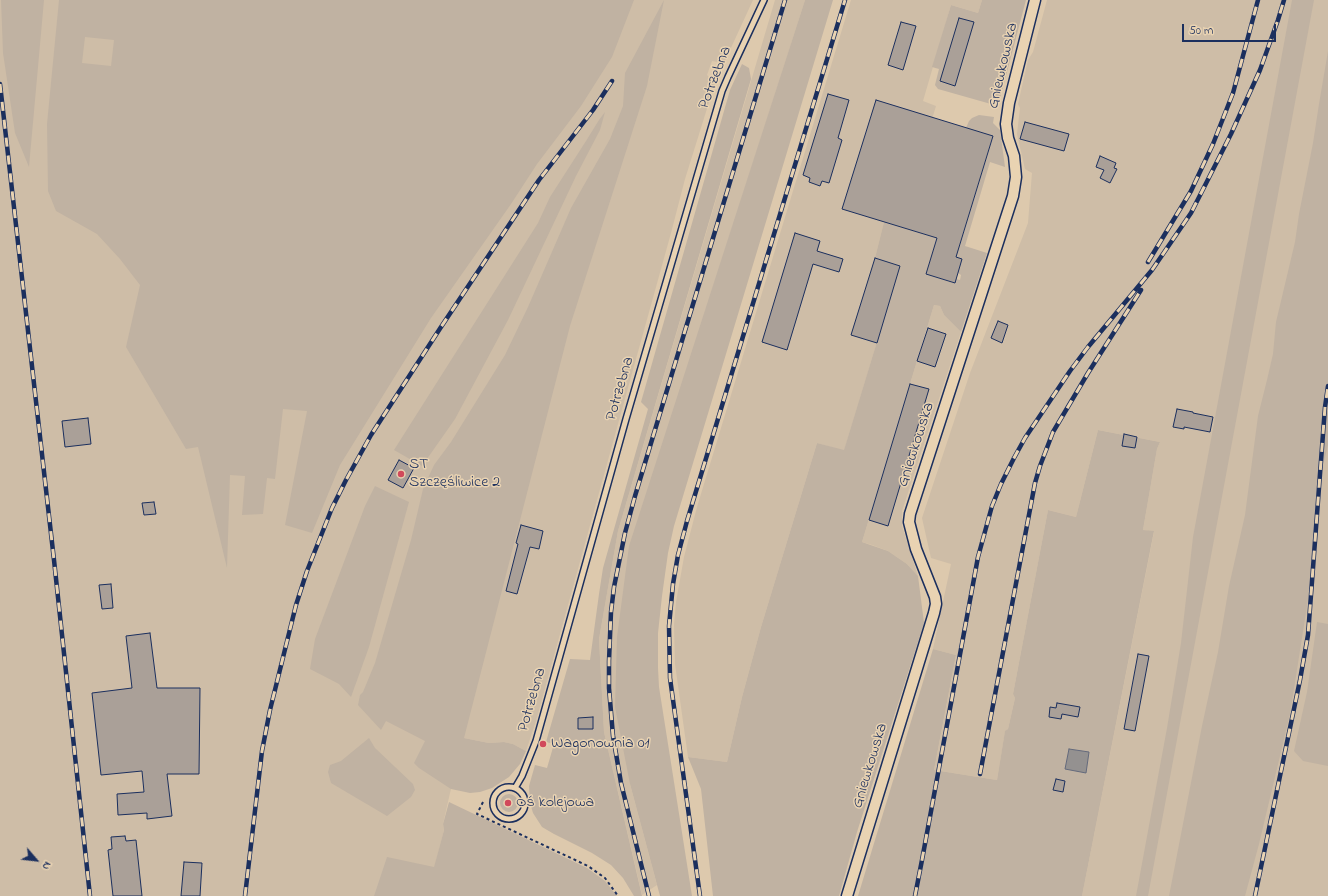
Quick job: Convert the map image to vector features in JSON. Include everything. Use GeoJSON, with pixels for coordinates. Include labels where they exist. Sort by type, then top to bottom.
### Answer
{"type":"FeatureCollection","features":[{"type":"Feature","properties":{"kind":"street","name":"Gniewkowska"},"geometry":{"type":"LineString","coordinates":[[847,896],[936,604],[935,597],[914,543],[909,522],[910,514],[1013,196],[1016,177],[1014,156],[1008,138],[1006,124],[1008,103],[1035,0]]}},
{"type":"Feature","properties":{"kind":"lane","name":"Potrzebna"},"geometry":{"type":"LineString","coordinates":[[515,788],[522,776],[536,741],[626,419],[722,91],[764,0]]}},
{"type":"Feature","properties":{"kind":"lane"},"geometry":{"type":"LineString","coordinates":[[505,787],[515,788],[524,799],[524,809],[517,817],[512,819],[502,818],[495,810],[493,805],[494,796],[505,787]]}},
{"type":"Feature","properties":{"kind":"path"},"geometry":{"type":"LineString","coordinates":[[483,802],[478,814],[588,866],[605,878],[618,896]]}},
{"type":"Feature","properties":{"kind":"shaded area"},"geometry":{"type":"Polygon","coordinates":[[[0,0],[753,0],[724,63],[712,61],[707,75],[715,83],[685,179],[536,721],[526,751],[513,744],[504,742],[489,743],[464,738],[443,824],[444,830],[427,896],[0,896],[0,0]]]}},
{"type":"Feature","properties":{"kind":"shaded area"},"geometry":{"type":"Polygon","coordinates":[[[1,0],[44,0],[29,167],[15,133],[3,53],[1,0]]]}},
{"type":"Feature","properties":{"kind":"shaded area"},"geometry":{"type":"Polygon","coordinates":[[[59,0],[634,0],[612,57],[581,106],[537,164],[511,204],[431,318],[340,465],[312,533],[285,525],[307,411],[283,409],[275,479],[267,478],[263,514],[242,515],[245,476],[230,475],[227,568],[198,447],[186,449],[126,347],[140,285],[120,259],[97,234],[56,211],[48,191],[47,124],[59,0]],[[85,37],[82,63],[111,66],[114,40],[85,37]]]}},
{"type":"Feature","properties":{"kind":"shaded area"},"geometry":{"type":"Polygon","coordinates":[[[664,0],[647,86],[570,326],[464,738],[489,743],[504,742],[513,744],[526,751],[520,764],[509,777],[492,788],[480,792],[470,793],[451,789],[419,768],[414,763],[425,741],[386,721],[381,730],[358,705],[360,695],[363,692],[375,663],[411,540],[423,489],[434,465],[451,442],[505,355],[528,307],[571,208],[610,139],[623,106],[625,73],[664,0]]]}},
{"type":"Feature","properties":{"kind":"shaded area"},"geometry":{"type":"Polygon","coordinates":[[[775,0],[805,0],[689,364],[630,784],[657,885],[642,895],[604,732],[599,639],[618,531],[775,0]]]}},
{"type":"Feature","properties":{"kind":"shaded area"},"geometry":{"type":"Polygon","coordinates":[[[805,0],[833,0],[674,526],[668,553],[658,633],[659,687],[692,896],[660,896],[630,784],[615,707],[617,637],[629,546],[805,0]]]}},
{"type":"Feature","properties":{"kind":"shaded area"},"geometry":{"type":"Polygon","coordinates":[[[851,0],[982,0],[978,13],[951,5],[923,101],[936,106],[899,227],[884,222],[875,258],[900,266],[844,451],[817,443],[761,627],[742,697],[727,762],[688,757],[675,664],[674,625],[676,602],[684,557],[697,507],[851,0]]]}},
{"type":"Feature","properties":{"kind":"shaded area"},"geometry":{"type":"Polygon","coordinates":[[[982,0],[1026,0],[998,106],[938,89],[935,85],[939,69],[932,67],[951,5],[978,13],[982,0]]]}},
{"type":"Feature","properties":{"kind":"shaded area"},"geometry":{"type":"Polygon","coordinates":[[[1047,0],[1328,0],[1328,896],[1082,896],[1154,532],[1143,530],[1157,449],[1160,442],[1098,430],[1076,517],[1048,510],[1013,694],[1015,698],[1008,729],[1005,732],[997,780],[934,770],[956,655],[933,649],[951,564],[931,558],[922,518],[970,373],[1028,223],[1032,173],[1025,169],[1017,134],[1020,108],[1018,104],[1028,60],[1033,52],[1047,0]]]}},
{"type":"Feature","properties":{"kind":"shaded area"},"geometry":{"type":"Polygon","coordinates":[[[1292,0],[1314,0],[1148,896],[1136,896],[1181,643],[1193,537],[1292,0]]]}},
{"type":"Feature","properties":{"kind":"shaded area"},"geometry":{"type":"Polygon","coordinates":[[[1328,51],[1328,445],[1320,478],[1308,600],[1290,714],[1245,896],[1169,896],[1218,652],[1229,586],[1245,515],[1258,416],[1273,354],[1276,322],[1295,242],[1328,51]]]}},
{"type":"Feature","properties":{"kind":"shaded area"},"geometry":{"type":"Polygon","coordinates":[[[742,64],[749,68],[751,79],[618,531],[599,639],[604,732],[642,896],[634,896],[623,878],[611,865],[592,853],[542,827],[533,813],[530,803],[529,786],[535,765],[547,768],[554,744],[546,742],[570,659],[590,660],[603,568],[648,409],[641,402],[730,90],[742,64]]]}},
{"type":"Feature","properties":{"kind":"shaded area"},"geometry":{"type":"Polygon","coordinates":[[[605,112],[600,130],[576,176],[508,320],[455,419],[422,466],[394,450],[538,223],[550,197],[605,112]]]}},
{"type":"Feature","properties":{"kind":"shaded area"},"geometry":{"type":"Polygon","coordinates":[[[979,115],[994,117],[993,123],[1000,130],[1005,167],[990,162],[965,246],[987,253],[961,332],[944,315],[940,306],[934,305],[862,542],[888,551],[907,564],[918,576],[924,623],[857,832],[839,896],[713,896],[701,789],[688,757],[727,762],[742,697],[761,627],[817,443],[844,450],[900,266],[875,258],[884,222],[937,238],[926,274],[954,283],[956,279],[960,280],[961,275],[943,253],[947,241],[960,245],[993,137],[966,128],[972,118],[979,115]]]}},
{"type":"Feature","properties":{"kind":"shaded area"},"geometry":{"type":"Polygon","coordinates":[[[934,305],[940,306],[944,315],[961,332],[902,511],[902,526],[918,576],[907,564],[888,551],[862,542],[934,305]]]}},
{"type":"Feature","properties":{"kind":"shaded area"},"geometry":{"type":"Polygon","coordinates":[[[1098,430],[1160,442],[1157,449],[1143,530],[1154,531],[1082,896],[858,896],[933,649],[956,655],[934,770],[997,780],[1005,731],[1008,729],[1015,698],[1013,694],[1048,510],[1076,517],[1098,430]]]}},
{"type":"Feature","properties":{"kind":"shaded area"},"geometry":{"type":"Polygon","coordinates":[[[375,486],[409,502],[369,647],[351,697],[339,684],[310,669],[315,639],[365,506],[375,486]]]}},
{"type":"Feature","properties":{"kind":"shaded area"},"geometry":{"type":"Polygon","coordinates":[[[1317,622],[1328,624],[1328,766],[1303,761],[1294,751],[1307,692],[1317,622]]]}},
{"type":"Feature","properties":{"kind":"shaded area"},"geometry":{"type":"Polygon","coordinates":[[[369,738],[375,748],[413,784],[415,790],[411,797],[387,816],[331,783],[328,772],[330,765],[341,761],[369,738]]]}},
{"type":"Feature","properties":{"kind":"shaded area"},"geometry":{"type":"Polygon","coordinates":[[[1069,749],[1089,752],[1086,773],[1065,769],[1069,749]]]}},
{"type":"Feature","properties":{"kind":"shaded area"},"geometry":{"type":"Polygon","coordinates":[[[509,794],[515,797],[518,803],[515,809],[509,812],[503,809],[500,803],[503,797],[509,794]]]}},
{"type":"Feature","properties":{"kind":"shaded area"},"geometry":{"type":"Polygon","coordinates":[[[449,802],[587,868],[605,881],[617,896],[374,896],[387,857],[434,867],[444,830],[443,824],[449,802]]]}},
{"type":"Feature","properties":{"kind":"building"},"geometry":{"type":"Polygon","coordinates":[[[959,18],[974,22],[955,86],[940,81],[959,18]]]}},
{"type":"Feature","properties":{"kind":"building"},"geometry":{"type":"Polygon","coordinates":[[[901,22],[916,26],[903,70],[888,65],[901,22]]]}},
{"type":"Feature","properties":{"kind":"building"},"geometry":{"type":"Polygon","coordinates":[[[828,94],[849,100],[838,138],[842,140],[829,183],[822,181],[820,186],[809,182],[810,178],[803,175],[828,94]]]}},
{"type":"Feature","properties":{"kind":"building"},"geometry":{"type":"Polygon","coordinates":[[[876,100],[993,136],[956,257],[962,259],[955,283],[926,274],[937,238],[842,209],[876,100]]]}},
{"type":"Feature","properties":{"kind":"building"},"geometry":{"type":"Polygon","coordinates":[[[1025,122],[1069,134],[1064,151],[1020,139],[1025,122]]]}},
{"type":"Feature","properties":{"kind":"building"},"geometry":{"type":"Polygon","coordinates":[[[1100,156],[1116,163],[1114,168],[1117,169],[1110,183],[1100,178],[1104,170],[1096,167],[1100,156]]]}},
{"type":"Feature","properties":{"kind":"building"},"geometry":{"type":"Polygon","coordinates":[[[795,233],[820,241],[817,251],[843,259],[839,272],[813,264],[787,350],[762,342],[795,233]]]}},
{"type":"Feature","properties":{"kind":"building"},"geometry":{"type":"Polygon","coordinates":[[[875,258],[900,266],[877,343],[851,335],[875,258]]]}},
{"type":"Feature","properties":{"kind":"building"},"geometry":{"type":"Polygon","coordinates":[[[998,321],[1008,325],[1002,343],[991,338],[998,321]]]}},
{"type":"Feature","properties":{"kind":"building"},"geometry":{"type":"Polygon","coordinates":[[[928,328],[946,334],[935,367],[917,361],[928,328]]]}},
{"type":"Feature","properties":{"kind":"building"},"geometry":{"type":"Polygon","coordinates":[[[910,384],[929,389],[888,526],[869,520],[910,384]]]}},
{"type":"Feature","properties":{"kind":"building"},"geometry":{"type":"Polygon","coordinates":[[[1177,409],[1213,417],[1210,432],[1184,427],[1184,429],[1173,427],[1177,409]]]}},
{"type":"Feature","properties":{"kind":"building"},"geometry":{"type":"Polygon","coordinates":[[[88,418],[91,444],[65,447],[62,421],[88,418]]]}},
{"type":"Feature","properties":{"kind":"building"},"geometry":{"type":"Polygon","coordinates":[[[1124,434],[1137,437],[1135,448],[1122,446],[1124,434]]]}},
{"type":"Feature","properties":{"kind":"building","name":"ST Szczęśliwice 2"},"geometry":{"type":"Polygon","coordinates":[[[399,460],[414,468],[403,488],[388,480],[399,460]]]}},
{"type":"Feature","properties":{"kind":"building"},"geometry":{"type":"Polygon","coordinates":[[[154,502],[156,514],[144,515],[142,503],[154,502]]]}},
{"type":"Feature","properties":{"kind":"building"},"geometry":{"type":"Polygon","coordinates":[[[521,525],[543,531],[539,549],[530,547],[517,594],[506,591],[518,544],[516,543],[521,525]]]}},
{"type":"Feature","properties":{"kind":"building"},"geometry":{"type":"Polygon","coordinates":[[[111,584],[113,608],[102,609],[99,585],[111,584]]]}},
{"type":"Feature","properties":{"kind":"building"},"geometry":{"type":"Polygon","coordinates":[[[150,633],[157,688],[200,688],[199,774],[167,774],[172,816],[147,819],[147,813],[118,815],[117,794],[144,792],[142,771],[101,775],[92,693],[132,688],[126,636],[150,633]]]}},
{"type":"Feature","properties":{"kind":"building"},"geometry":{"type":"Polygon","coordinates":[[[1138,654],[1149,656],[1135,731],[1124,729],[1138,654]]]}},
{"type":"Feature","properties":{"kind":"building"},"geometry":{"type":"Polygon","coordinates":[[[1057,703],[1080,707],[1078,717],[1062,714],[1061,719],[1049,717],[1050,707],[1056,708],[1057,703]]]}},
{"type":"Feature","properties":{"kind":"building"},"geometry":{"type":"Polygon","coordinates":[[[593,717],[593,729],[578,729],[578,718],[593,717]]]}},
{"type":"Feature","properties":{"kind":"building"},"geometry":{"type":"Polygon","coordinates":[[[1056,779],[1065,781],[1063,792],[1053,790],[1056,779]]]}},
{"type":"Feature","properties":{"kind":"building"},"geometry":{"type":"Polygon","coordinates":[[[125,836],[126,841],[136,840],[142,896],[113,896],[108,850],[112,849],[111,837],[125,836]]]}},
{"type":"Feature","properties":{"kind":"building"},"geometry":{"type":"Polygon","coordinates":[[[184,862],[202,863],[200,896],[181,896],[184,862]]]}},
{"type":"Feature","properties":{"kind":"railway"},"geometry":{"type":"LineString","coordinates":[[649,896],[621,783],[613,736],[609,688],[609,661],[611,612],[614,587],[625,533],[635,496],[785,0]]}},
{"type":"Feature","properties":{"kind":"railway"},"geometry":{"type":"LineString","coordinates":[[700,896],[670,678],[669,626],[673,584],[678,555],[687,521],[845,0]]}},
{"type":"Feature","properties":{"kind":"railway"},"geometry":{"type":"LineString","coordinates":[[1148,262],[1191,191],[1213,144],[1233,93],[1258,0]]}},
{"type":"Feature","properties":{"kind":"railway"},"geometry":{"type":"LineString","coordinates":[[915,896],[978,557],[992,506],[1001,484],[1025,438],[1070,371],[1152,270],[1191,213],[1231,134],[1260,70],[1284,0]]}},
{"type":"Feature","properties":{"kind":"railway"},"geometry":{"type":"LineString","coordinates":[[245,896],[262,751],[270,710],[296,605],[307,571],[332,508],[371,435],[441,327],[539,180],[593,110],[612,81]]}},
{"type":"Feature","properties":{"kind":"railway"},"geometry":{"type":"LineString","coordinates":[[0,84],[54,560],[90,896]]}},
{"type":"Feature","properties":{"kind":"railway"},"geometry":{"type":"LineString","coordinates":[[980,774],[1035,483],[1040,466],[1053,432],[1088,373],[1141,290]]}},
{"type":"Feature","properties":{"kind":"railway"},"geometry":{"type":"LineString","coordinates":[[1255,896],[1308,635],[1325,407],[1328,386]]}},
{"type":"Feature","properties":{"kind":"place","name":"ST Szczęśliwice 2"},"geometry":{"type":"Point","coordinates":[401,474]}},
{"type":"Feature","properties":{"kind":"place","name":"Wagonownia 01"},"geometry":{"type":"Point","coordinates":[543,744]}},
{"type":"Feature","properties":{"kind":"place","name":"Oś kolejowa"},"geometry":{"type":"Point","coordinates":[508,803]}}]}
